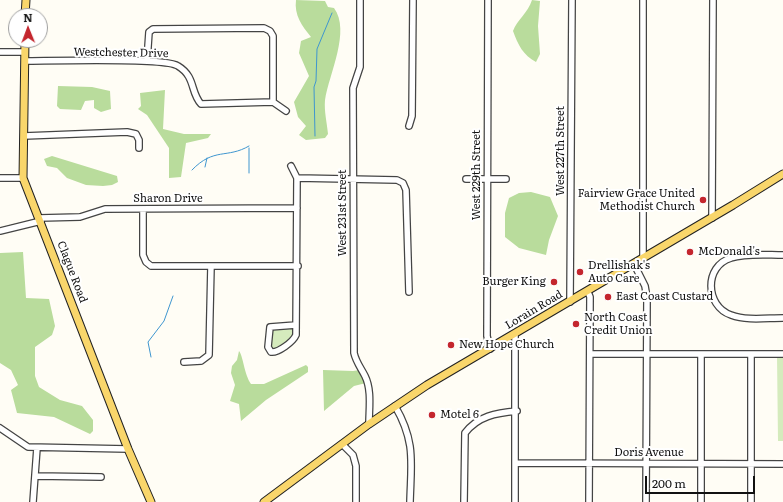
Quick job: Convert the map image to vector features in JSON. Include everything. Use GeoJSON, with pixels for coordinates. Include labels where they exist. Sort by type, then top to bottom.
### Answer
{"type":"FeatureCollection","features":[{"type":"Feature","properties":{"kind":"main road","name":"Clague Road"},"geometry":{"type":"LineString","coordinates":[[25,48],[23,178],[128,449],[151,502]]}},
{"type":"Feature","properties":{"kind":"main road","name":"Lorain Road"},"geometry":{"type":"LineString","coordinates":[[264,502],[369,424],[427,385],[588,292],[783,174]]}},
{"type":"Feature","properties":{"kind":"street","name":"West 231st Street"},"geometry":{"type":"LineString","coordinates":[[360,0],[360,67],[353,88],[354,353],[356,361],[365,376],[369,387],[369,424]]}},
{"type":"Feature","properties":{"kind":"street"},"geometry":{"type":"LineString","coordinates":[[409,126],[412,116],[413,0]]}},
{"type":"Feature","properties":{"kind":"street","name":"West 229th Street"},"geometry":{"type":"LineString","coordinates":[[488,0],[487,340],[490,349]]}},
{"type":"Feature","properties":{"kind":"street","name":"West 227th Street"},"geometry":{"type":"LineString","coordinates":[[570,302],[572,0]]}},
{"type":"Feature","properties":{"kind":"street"},"geometry":{"type":"LineString","coordinates":[[642,0],[643,259]]}},
{"type":"Feature","properties":{"kind":"street"},"geometry":{"type":"LineString","coordinates":[[712,218],[713,0]]}},
{"type":"Feature","properties":{"kind":"street"},"geometry":{"type":"LineString","coordinates":[[147,61],[148,32],[153,29],[264,28],[270,31],[273,36],[273,102],[286,111]]}},
{"type":"Feature","properties":{"kind":"street"},"geometry":{"type":"LineString","coordinates":[[0,52],[25,52]]}},
{"type":"Feature","properties":{"kind":"street","name":"Westchester Drive"},"geometry":{"type":"LineString","coordinates":[[25,61],[147,61],[177,64],[186,71],[193,83],[197,99],[201,104],[273,102]]}},
{"type":"Feature","properties":{"kind":"street"},"geometry":{"type":"LineString","coordinates":[[24,136],[127,132],[136,134],[140,140],[139,148]]}},
{"type":"Feature","properties":{"kind":"street"},"geometry":{"type":"LineString","coordinates":[[291,166],[297,178],[298,266],[296,325],[295,337],[276,352],[270,352],[268,347],[270,327],[273,325],[296,325]]}},
{"type":"Feature","properties":{"kind":"street"},"geometry":{"type":"LineString","coordinates":[[0,178],[23,178]]}},
{"type":"Feature","properties":{"kind":"street"},"geometry":{"type":"LineString","coordinates":[[297,178],[397,180],[404,183],[406,190],[408,292]]}},
{"type":"Feature","properties":{"kind":"street"},"geometry":{"type":"LineString","coordinates":[[466,179],[506,179]]}},
{"type":"Feature","properties":{"kind":"street","name":"Sharon Drive"},"geometry":{"type":"LineString","coordinates":[[0,231],[40,220],[80,217],[105,209],[297,208]]}},
{"type":"Feature","properties":{"kind":"street"},"geometry":{"type":"LineString","coordinates":[[143,209],[143,255],[148,264],[155,266],[298,266]]}},
{"type":"Feature","properties":{"kind":"street"},"geometry":{"type":"LineString","coordinates":[[783,255],[739,256],[729,258],[716,269],[712,278],[711,286],[715,302],[729,315],[742,318],[783,318]]}},
{"type":"Feature","properties":{"kind":"street"},"geometry":{"type":"LineString","coordinates":[[634,264],[646,288],[646,502]]}},
{"type":"Feature","properties":{"kind":"street"},"geometry":{"type":"LineString","coordinates":[[184,362],[201,361],[209,355],[211,266]]}},
{"type":"Feature","properties":{"kind":"street"},"geometry":{"type":"LineString","coordinates":[[588,292],[590,297],[589,502]]}},
{"type":"Feature","properties":{"kind":"street"},"geometry":{"type":"LineString","coordinates":[[515,334],[515,502]]}},
{"type":"Feature","properties":{"kind":"street"},"geometry":{"type":"LineString","coordinates":[[590,354],[783,354]]}},
{"type":"Feature","properties":{"kind":"street"},"geometry":{"type":"LineString","coordinates":[[751,502],[752,354]]}},
{"type":"Feature","properties":{"kind":"street"},"geometry":{"type":"LineString","coordinates":[[701,355],[701,502]]}},
{"type":"Feature","properties":{"kind":"street"},"geometry":{"type":"LineString","coordinates":[[395,406],[404,423],[411,445],[410,502]]}},
{"type":"Feature","properties":{"kind":"street"},"geometry":{"type":"LineString","coordinates":[[464,502],[465,433],[470,426],[491,414],[516,410]]}},
{"type":"Feature","properties":{"kind":"street"},"geometry":{"type":"LineString","coordinates":[[0,428],[28,447],[128,449]]}},
{"type":"Feature","properties":{"kind":"street"},"geometry":{"type":"LineString","coordinates":[[342,444],[353,455],[356,466],[356,502]]}},
{"type":"Feature","properties":{"kind":"street"},"geometry":{"type":"LineString","coordinates":[[34,502],[37,448]]}},
{"type":"Feature","properties":{"kind":"street","name":"Doris Avenue"},"geometry":{"type":"LineString","coordinates":[[516,463],[589,462],[783,464]]}},
{"type":"Feature","properties":{"kind":"street"},"geometry":{"type":"LineString","coordinates":[[36,476],[101,477]]}},
{"type":"Feature","properties":{"kind":"green space"},"geometry":{"type":"Polygon","coordinates":[[[296,0],[325,1],[328,7],[334,8],[339,17],[340,40],[325,100],[328,134],[325,138],[306,140],[299,135],[306,126],[298,117],[294,102],[309,76],[299,53],[301,41],[311,37],[297,15],[296,0]]]}},
{"type":"Feature","properties":{"kind":"green space"},"geometry":{"type":"Polygon","coordinates":[[[532,0],[540,1],[538,26],[540,54],[536,62],[531,59],[522,49],[513,31],[517,23],[528,9],[532,0]]]}},
{"type":"Feature","properties":{"kind":"green space"},"geometry":{"type":"Polygon","coordinates":[[[58,86],[92,87],[110,91],[111,109],[101,112],[94,108],[94,100],[85,101],[81,110],[60,109],[57,106],[58,86]]]}},
{"type":"Feature","properties":{"kind":"green space"},"geometry":{"type":"Polygon","coordinates":[[[165,90],[163,129],[184,134],[211,134],[208,138],[186,143],[181,177],[169,178],[169,148],[147,115],[138,109],[141,106],[140,93],[165,90]]]}},
{"type":"Feature","properties":{"kind":"green space"},"geometry":{"type":"Polygon","coordinates":[[[52,156],[117,176],[118,182],[112,185],[103,186],[86,185],[67,178],[57,168],[47,166],[44,159],[52,156]]]}},
{"type":"Feature","properties":{"kind":"green space"},"geometry":{"type":"Polygon","coordinates":[[[531,192],[550,197],[558,216],[549,240],[546,255],[519,248],[505,237],[505,213],[509,198],[519,193],[531,192]]]}},
{"type":"Feature","properties":{"kind":"green space"},"geometry":{"type":"Polygon","coordinates":[[[23,252],[26,298],[49,299],[55,326],[52,335],[35,347],[35,376],[39,387],[60,400],[82,406],[93,420],[93,431],[90,434],[54,417],[17,413],[11,390],[18,385],[11,370],[0,363],[0,253],[23,252]]]}},
{"type":"Feature","properties":{"kind":"green space"},"geometry":{"type":"Polygon","coordinates":[[[291,327],[293,329],[293,337],[275,350],[271,348],[271,329],[291,327]]]}},
{"type":"Feature","properties":{"kind":"green space"},"geometry":{"type":"Polygon","coordinates":[[[239,351],[251,384],[264,384],[306,365],[308,367],[308,372],[266,400],[241,421],[239,404],[230,401],[235,385],[231,373],[232,366],[237,360],[239,351]]]}},
{"type":"Feature","properties":{"kind":"green space"},"geometry":{"type":"Polygon","coordinates":[[[777,356],[783,356],[783,441],[778,441],[777,356]]]}},
{"type":"Feature","properties":{"kind":"green space"},"geometry":{"type":"Polygon","coordinates":[[[323,370],[360,370],[366,383],[354,386],[324,411],[323,370]]]}},
{"type":"Feature","properties":{"kind":"waterway"},"geometry":{"type":"LineString","coordinates":[[315,136],[314,87],[316,81],[317,49],[332,13]]}},
{"type":"Feature","properties":{"kind":"waterway"},"geometry":{"type":"LineString","coordinates":[[192,170],[207,158],[234,152],[249,146]]}},
{"type":"Feature","properties":{"kind":"waterway"},"geometry":{"type":"LineString","coordinates":[[249,148],[249,173]]}},
{"type":"Feature","properties":{"kind":"waterway"},"geometry":{"type":"LineString","coordinates":[[205,167],[207,158]]}},
{"type":"Feature","properties":{"kind":"waterway"},"geometry":{"type":"LineString","coordinates":[[151,357],[148,342],[164,321],[173,296]]}},
{"type":"Feature","properties":{"kind":"place","name":"Fairview Grace United Methodist Church"},"geometry":{"type":"Point","coordinates":[703,200]}},
{"type":"Feature","properties":{"kind":"place","name":"McDonald's"},"geometry":{"type":"Point","coordinates":[690,252]}},
{"type":"Feature","properties":{"kind":"place","name":"Drellishak's Auto Care"},"geometry":{"type":"Point","coordinates":[580,272]}},
{"type":"Feature","properties":{"kind":"place","name":"Burger King"},"geometry":{"type":"Point","coordinates":[554,282]}},
{"type":"Feature","properties":{"kind":"place","name":"East Coast Custard"},"geometry":{"type":"Point","coordinates":[608,297]}},
{"type":"Feature","properties":{"kind":"place","name":"North Coast Credit Union"},"geometry":{"type":"Point","coordinates":[576,324]}},
{"type":"Feature","properties":{"kind":"place","name":"New Hope Church"},"geometry":{"type":"Point","coordinates":[451,345]}},
{"type":"Feature","properties":{"kind":"place","name":"Motel 6"},"geometry":{"type":"Point","coordinates":[432,415]}}]}
